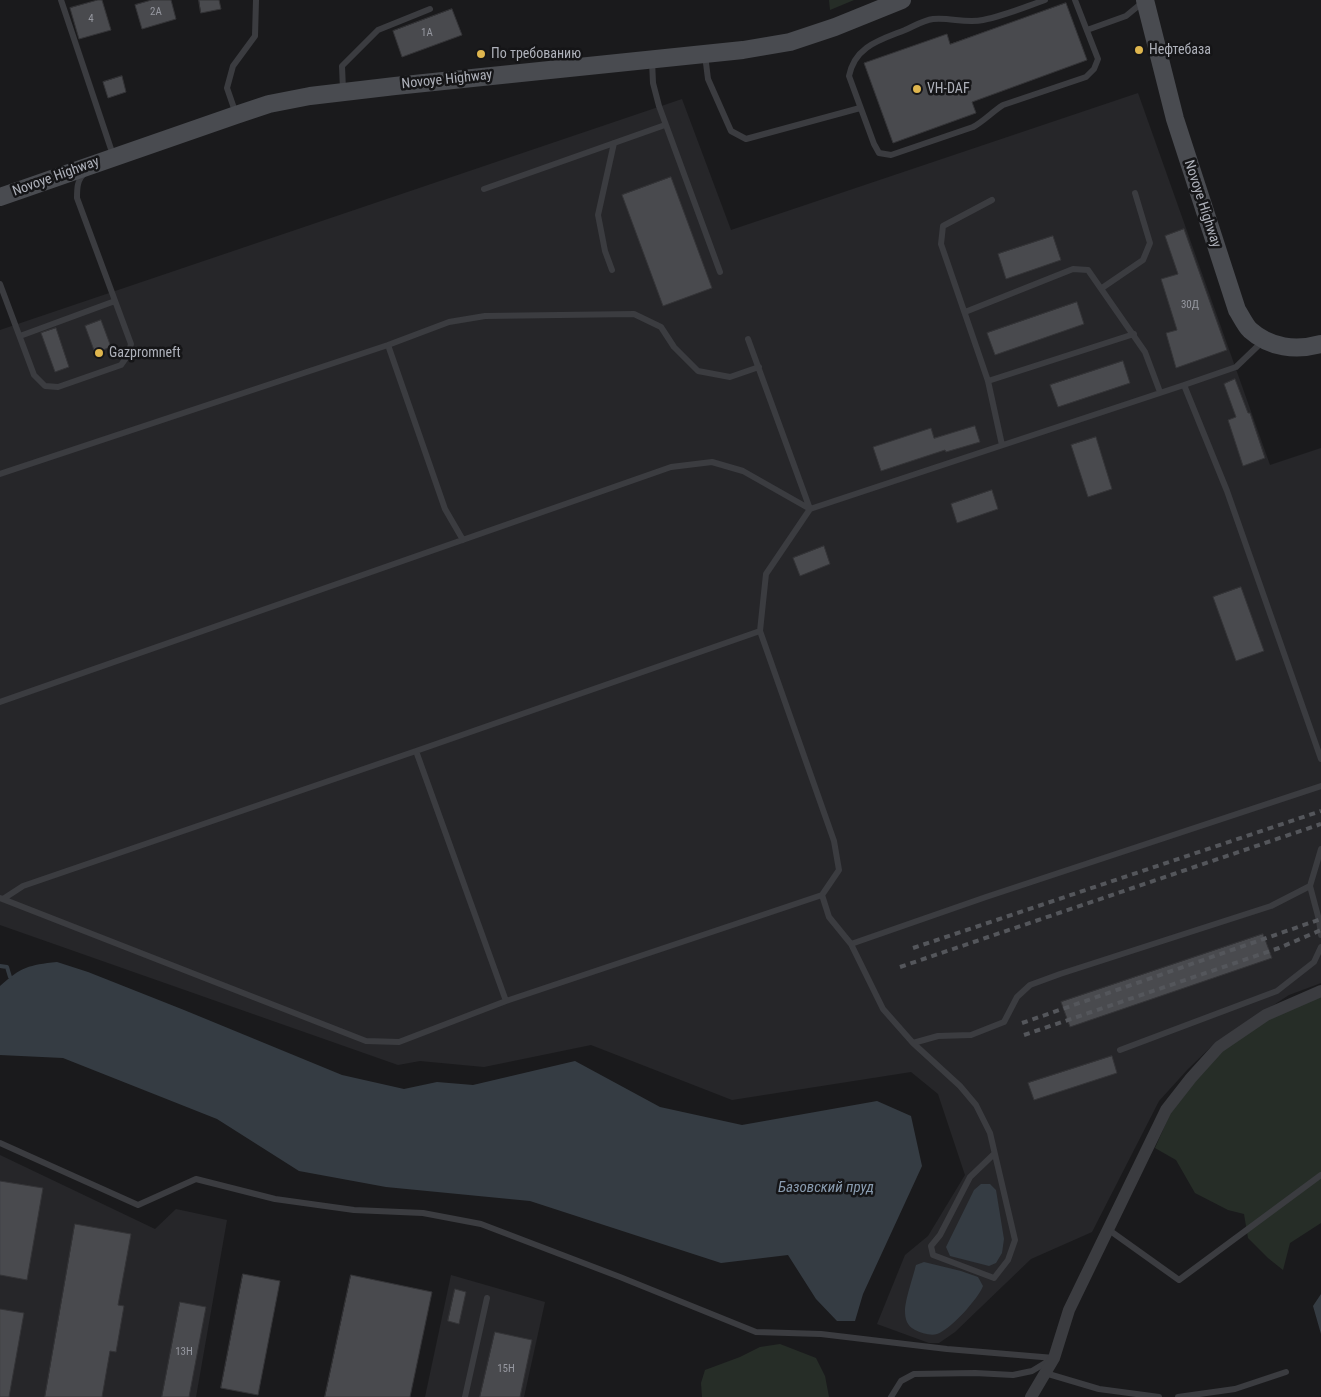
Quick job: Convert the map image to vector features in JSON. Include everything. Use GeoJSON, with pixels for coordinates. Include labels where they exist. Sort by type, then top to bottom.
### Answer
{"type":"FeatureCollection","features":[{"type":"Feature","properties":{"kind":"main road","name":"Novoye Highway"},"geometry":{"type":"LineString","coordinates":[[0,197],[269,104],[343,91],[706,55],[790,42],[835,27],[902,0]]}},
{"type":"Feature","properties":{"kind":"main road","name":"Novoye Highway"},"geometry":{"type":"LineString","coordinates":[[1146,0],[1175,119],[1237,310],[1249,329],[1264,340],[1281,346],[1297,348],[1321,344]]}},
{"type":"Feature","properties":{"kind":"street"},"geometry":{"type":"LineString","coordinates":[[1031,1397],[1054,1358],[1070,1310],[1166,1110],[1190,1078],[1219,1047],[1266,1016],[1321,991]]}},
{"type":"Feature","properties":{"kind":"lane"},"geometry":{"type":"LineString","coordinates":[[0,284],[34,375],[45,386],[58,387],[121,364],[128,355],[132,344],[77,198],[77,186],[82,175],[107,159],[60,0]]}},
{"type":"Feature","properties":{"kind":"lane"},"geometry":{"type":"LineString","coordinates":[[236,115],[227,88],[233,66],[255,36],[256,0]]}},
{"type":"Feature","properties":{"kind":"lane"},"geometry":{"type":"LineString","coordinates":[[1045,0],[982,21],[964,22],[947,18],[931,19],[874,42],[862,50],[851,65],[849,76],[879,153],[892,155],[973,127],[1003,106],[1086,77],[1094,69],[1098,59],[1075,0]]}},
{"type":"Feature","properties":{"kind":"lane"},"geometry":{"type":"LineString","coordinates":[[1087,30],[1126,16],[1146,0]]}},
{"type":"Feature","properties":{"kind":"lane"},"geometry":{"type":"LineString","coordinates":[[343,91],[342,66],[378,30],[430,9]]}},
{"type":"Feature","properties":{"kind":"lane"},"geometry":{"type":"LineString","coordinates":[[706,55],[708,79],[731,131],[746,139],[860,108]]}},
{"type":"Feature","properties":{"kind":"lane"},"geometry":{"type":"LineString","coordinates":[[652,60],[655,91],[720,272]]}},
{"type":"Feature","properties":{"kind":"lane"},"geometry":{"type":"LineString","coordinates":[[484,190],[666,125]]}},
{"type":"Feature","properties":{"kind":"lane"},"geometry":{"type":"LineString","coordinates":[[612,270],[605,251],[598,215],[614,143]]}},
{"type":"Feature","properties":{"kind":"lane"},"geometry":{"type":"LineString","coordinates":[[1102,288],[1143,260],[1150,243],[1135,193]]}},
{"type":"Feature","properties":{"kind":"lane"},"geometry":{"type":"LineString","coordinates":[[992,200],[944,226],[941,244],[988,381],[1002,445]]}},
{"type":"Feature","properties":{"kind":"lane"},"geometry":{"type":"LineString","coordinates":[[965,312],[1074,269],[1088,270],[1145,352],[1160,392]]}},
{"type":"Feature","properties":{"kind":"lane"},"geometry":{"type":"LineString","coordinates":[[20,336],[116,301]]}},
{"type":"Feature","properties":{"kind":"lane"},"geometry":{"type":"LineString","coordinates":[[0,474],[388,345],[449,322],[485,316],[634,314],[661,327],[674,348],[698,371],[730,377],[758,367]]}},
{"type":"Feature","properties":{"kind":"lane"},"geometry":{"type":"LineString","coordinates":[[988,381],[1134,334]]}},
{"type":"Feature","properties":{"kind":"lane"},"geometry":{"type":"LineString","coordinates":[[748,339],[810,509]]}},
{"type":"Feature","properties":{"kind":"lane"},"geometry":{"type":"LineString","coordinates":[[1,899],[366,1041],[400,1042],[506,1001],[822,895],[839,870],[834,841],[760,631],[766,574],[810,509],[1236,367],[1264,340]]}},
{"type":"Feature","properties":{"kind":"lane"},"geometry":{"type":"LineString","coordinates":[[388,345],[445,509],[463,540]]}},
{"type":"Feature","properties":{"kind":"lane"},"geometry":{"type":"LineString","coordinates":[[1184,385],[1227,491],[1321,760]]}},
{"type":"Feature","properties":{"kind":"lane"},"geometry":{"type":"LineString","coordinates":[[0,702],[671,467],[712,462],[743,471],[810,509]]}},
{"type":"Feature","properties":{"kind":"lane"},"geometry":{"type":"LineString","coordinates":[[1,899],[23,886],[760,631]]}},
{"type":"Feature","properties":{"kind":"lane"},"geometry":{"type":"LineString","coordinates":[[416,751],[506,1001]]}},
{"type":"Feature","properties":{"kind":"lane"},"geometry":{"type":"LineString","coordinates":[[851,944],[995,894],[1321,786]]}},
{"type":"Feature","properties":{"kind":"lane"},"geometry":{"type":"LineString","coordinates":[[1321,849],[1310,886],[1321,935]]}},
{"type":"Feature","properties":{"kind":"lane"},"geometry":{"type":"LineString","coordinates":[[913,1043],[938,1036],[971,1035],[1004,1022],[1017,997],[1030,985],[1272,906],[1310,886]]}},
{"type":"Feature","properties":{"kind":"lane"},"geometry":{"type":"LineString","coordinates":[[822,895],[830,917],[851,944],[883,1009],[913,1043],[960,1086],[976,1105],[990,1133],[1015,1240],[1008,1260],[994,1278],[933,1255],[931,1246],[940,1235],[970,1177],[994,1154]]}},
{"type":"Feature","properties":{"kind":"lane"},"geometry":{"type":"LineString","coordinates":[[1120,1050],[1277,992],[1314,962],[1321,948]]}},
{"type":"Feature","properties":{"kind":"lane"},"geometry":{"type":"LineString","coordinates":[[0,1142],[138,1205],[196,1179],[275,1199],[354,1210],[423,1213],[481,1224],[756,1332],[821,1334],[1054,1358]]}},
{"type":"Feature","properties":{"kind":"lane"},"geometry":{"type":"LineString","coordinates":[[1109,1230],[1179,1280],[1321,1176]]}},
{"type":"Feature","properties":{"kind":"lane"},"geometry":{"type":"LineString","coordinates":[[465,1397],[487,1298]]}},
{"type":"Feature","properties":{"kind":"lane"},"geometry":{"type":"LineString","coordinates":[[891,1397],[901,1382],[914,1374],[975,1373],[1013,1375],[1032,1371],[1054,1358]]}},
{"type":"Feature","properties":{"kind":"lane"},"geometry":{"type":"LineString","coordinates":[[1178,1397],[1235,1389],[1286,1372]]}},
{"type":"Feature","properties":{"kind":"lane"},"geometry":{"type":"LineString","coordinates":[[1045,1373],[1099,1389],[1159,1397]]}},
{"type":"Feature","properties":{"kind":"shaded area"},"geometry":{"type":"Polygon","coordinates":[[[829,0],[854,0],[830,10],[829,0]]]}},
{"type":"Feature","properties":{"kind":"shaded area"},"geometry":{"type":"Polygon","coordinates":[[[1138,93],[1270,465],[1321,448],[1321,983],[1289,995],[1215,1043],[1188,1069],[1159,1101],[1092,1232],[1031,1259],[955,1332],[939,1343],[929,1343],[877,1324],[905,1255],[928,1236],[965,1175],[938,1094],[911,1072],[732,1100],[591,1045],[484,1067],[420,1061],[398,1065],[0,925],[0,330],[682,99],[731,230],[1138,93]]]}},
{"type":"Feature","properties":{"kind":"shaded area"},"geometry":{"type":"Polygon","coordinates":[[[1321,993],[1321,1223],[1290,1243],[1283,1270],[1248,1238],[1244,1214],[1228,1210],[1195,1193],[1176,1160],[1155,1148],[1174,1105],[1211,1056],[1270,1015],[1321,993]]]}},
{"type":"Feature","properties":{"kind":"shaded area"},"geometry":{"type":"Polygon","coordinates":[[[0,1155],[155,1229],[176,1209],[227,1220],[196,1397],[0,1397],[0,1155]]]}},
{"type":"Feature","properties":{"kind":"shaded area"},"geometry":{"type":"Polygon","coordinates":[[[451,1275],[545,1302],[524,1397],[425,1397],[451,1275]]]}},
{"type":"Feature","properties":{"kind":"shaded area"},"geometry":{"type":"Polygon","coordinates":[[[780,1344],[816,1358],[825,1376],[829,1397],[702,1397],[701,1383],[705,1370],[740,1357],[760,1347],[780,1344]]]}},
{"type":"Feature","properties":{"kind":"water","name":"Базовский пруд"},"geometry":{"type":"Polygon","coordinates":[[[57,962],[88,972],[184,1010],[342,1075],[404,1089],[437,1082],[473,1085],[575,1061],[660,1107],[742,1125],[877,1101],[911,1116],[922,1166],[863,1294],[855,1321],[837,1321],[816,1299],[788,1255],[721,1263],[530,1201],[386,1187],[299,1171],[217,1119],[63,1058],[0,1055],[0,986],[26,968],[57,962]]]}},
{"type":"Feature","properties":{"kind":"water"},"geometry":{"type":"Polygon","coordinates":[[[981,1184],[990,1184],[996,1190],[1004,1239],[1002,1253],[996,1263],[989,1266],[950,1256],[946,1247],[974,1190],[981,1184]]]}},
{"type":"Feature","properties":{"kind":"water"},"geometry":{"type":"Polygon","coordinates":[[[924,1262],[978,1277],[983,1286],[976,1298],[963,1313],[949,1327],[935,1335],[923,1333],[912,1328],[905,1317],[906,1301],[916,1265],[924,1262]]]}},
{"type":"Feature","properties":{"kind":"water"},"geometry":{"type":"Polygon","coordinates":[[[1321,1294],[1321,1334],[1313,1306],[1321,1294]]]}},
{"type":"Feature","properties":{"kind":"building"},"geometry":{"type":"Polygon","coordinates":[[[102,0],[111,30],[79,39],[70,8],[102,0]]]}},
{"type":"Feature","properties":{"kind":"building"},"geometry":{"type":"Polygon","coordinates":[[[152,0],[171,0],[176,19],[142,29],[135,5],[152,0]]]}},
{"type":"Feature","properties":{"kind":"building"},"geometry":{"type":"Polygon","coordinates":[[[199,0],[219,0],[221,9],[201,13],[199,0]]]}},
{"type":"Feature","properties":{"kind":"building"},"geometry":{"type":"Polygon","coordinates":[[[1066,3],[1087,60],[972,102],[976,113],[893,143],[864,63],[947,34],[950,44],[1066,3]]]}},
{"type":"Feature","properties":{"kind":"building"},"geometry":{"type":"Polygon","coordinates":[[[452,9],[462,35],[402,57],[393,31],[452,9]]]}},
{"type":"Feature","properties":{"kind":"building"},"geometry":{"type":"Polygon","coordinates":[[[122,76],[126,92],[108,98],[103,82],[122,76]]]}},
{"type":"Feature","properties":{"kind":"building"},"geometry":{"type":"Polygon","coordinates":[[[671,177],[712,288],[663,306],[622,195],[671,177]]]}},
{"type":"Feature","properties":{"kind":"building"},"geometry":{"type":"Polygon","coordinates":[[[1184,229],[1227,350],[1176,368],[1166,333],[1177,330],[1161,279],[1178,274],[1165,236],[1184,229]]]}},
{"type":"Feature","properties":{"kind":"building"},"geometry":{"type":"Polygon","coordinates":[[[1053,236],[1061,260],[1006,279],[998,254],[1053,236]]]}},
{"type":"Feature","properties":{"kind":"building"},"geometry":{"type":"Polygon","coordinates":[[[1077,302],[1084,324],[995,355],[987,333],[1077,302]]]}},
{"type":"Feature","properties":{"kind":"building"},"geometry":{"type":"Polygon","coordinates":[[[101,320],[111,347],[95,353],[85,326],[101,320]]]}},
{"type":"Feature","properties":{"kind":"building"},"geometry":{"type":"Polygon","coordinates":[[[56,328],[69,367],[55,372],[41,333],[56,328]]]}},
{"type":"Feature","properties":{"kind":"building"},"geometry":{"type":"Polygon","coordinates":[[[1123,361],[1130,383],[1058,407],[1050,385],[1123,361]]]}},
{"type":"Feature","properties":{"kind":"building"},"geometry":{"type":"Polygon","coordinates":[[[1235,379],[1248,413],[1250,413],[1265,458],[1243,466],[1228,420],[1236,417],[1224,384],[1235,379]]]}},
{"type":"Feature","properties":{"kind":"building"},"geometry":{"type":"Polygon","coordinates":[[[975,426],[980,442],[946,452],[945,450],[881,471],[873,447],[931,428],[934,438],[975,426]]]}},
{"type":"Feature","properties":{"kind":"building"},"geometry":{"type":"Polygon","coordinates":[[[1096,437],[1112,489],[1088,497],[1071,445],[1096,437]]]}},
{"type":"Feature","properties":{"kind":"building"},"geometry":{"type":"Polygon","coordinates":[[[992,490],[998,509],[957,523],[951,504],[992,490]]]}},
{"type":"Feature","properties":{"kind":"building"},"geometry":{"type":"Polygon","coordinates":[[[824,546],[830,564],[800,576],[793,558],[824,546]]]}},
{"type":"Feature","properties":{"kind":"building"},"geometry":{"type":"Polygon","coordinates":[[[1241,587],[1264,651],[1236,661],[1213,597],[1241,587]]]}},
{"type":"Feature","properties":{"kind":"building"},"geometry":{"type":"Polygon","coordinates":[[[1263,934],[1272,958],[1070,1027],[1061,1002],[1263,934]]]}},
{"type":"Feature","properties":{"kind":"building"},"geometry":{"type":"Polygon","coordinates":[[[1112,1056],[1117,1073],[1034,1100],[1028,1083],[1112,1056]]]}},
{"type":"Feature","properties":{"kind":"building"},"geometry":{"type":"Polygon","coordinates":[[[0,1181],[43,1188],[27,1280],[0,1275],[0,1181]]]}},
{"type":"Feature","properties":{"kind":"building"},"geometry":{"type":"Polygon","coordinates":[[[75,1224],[131,1234],[118,1305],[124,1306],[116,1352],[110,1351],[102,1397],[45,1397],[75,1224]]]}},
{"type":"Feature","properties":{"kind":"building"},"geometry":{"type":"Polygon","coordinates":[[[243,1274],[280,1281],[258,1395],[221,1388],[243,1274]]]}},
{"type":"Feature","properties":{"kind":"building"},"geometry":{"type":"Polygon","coordinates":[[[351,1275],[432,1292],[410,1397],[325,1397],[351,1275]]]}},
{"type":"Feature","properties":{"kind":"building"},"geometry":{"type":"Polygon","coordinates":[[[455,1289],[466,1292],[459,1324],[448,1321],[455,1289]]]}},
{"type":"Feature","properties":{"kind":"building"},"geometry":{"type":"Polygon","coordinates":[[[180,1302],[206,1307],[189,1397],[162,1397],[180,1302]]]}},
{"type":"Feature","properties":{"kind":"building"},"geometry":{"type":"Polygon","coordinates":[[[0,1309],[24,1313],[9,1397],[0,1397],[0,1309]]]}},
{"type":"Feature","properties":{"kind":"building"},"geometry":{"type":"Polygon","coordinates":[[[495,1332],[532,1340],[520,1397],[480,1397],[495,1332]]]}},
{"type":"Feature","properties":{"kind":"waterway"},"geometry":{"type":"LineString","coordinates":[[0,966],[7,967],[10,977]]}},
{"type":"Feature","properties":{"kind":"railway"},"geometry":{"type":"LineString","coordinates":[[913,948],[1321,811]]}},
{"type":"Feature","properties":{"kind":"railway"},"geometry":{"type":"LineString","coordinates":[[900,967],[1321,824]]}},
{"type":"Feature","properties":{"kind":"railway"},"geometry":{"type":"LineString","coordinates":[[1022,1023],[1321,919]]}},
{"type":"Feature","properties":{"kind":"railway"},"geometry":{"type":"LineString","coordinates":[[1024,1035],[1279,948],[1321,930]]}},
{"type":"Feature","properties":{"kind":"place","name":"Нефтебаза"},"geometry":{"type":"Point","coordinates":[1139,50]}},
{"type":"Feature","properties":{"kind":"place","name":"По требованию"},"geometry":{"type":"Point","coordinates":[481,54]}},
{"type":"Feature","properties":{"kind":"place","name":"VH-DAF"},"geometry":{"type":"Point","coordinates":[917,89]}},
{"type":"Feature","properties":{"kind":"place","name":"Gazpromneft"},"geometry":{"type":"Point","coordinates":[99,353]}}]}
